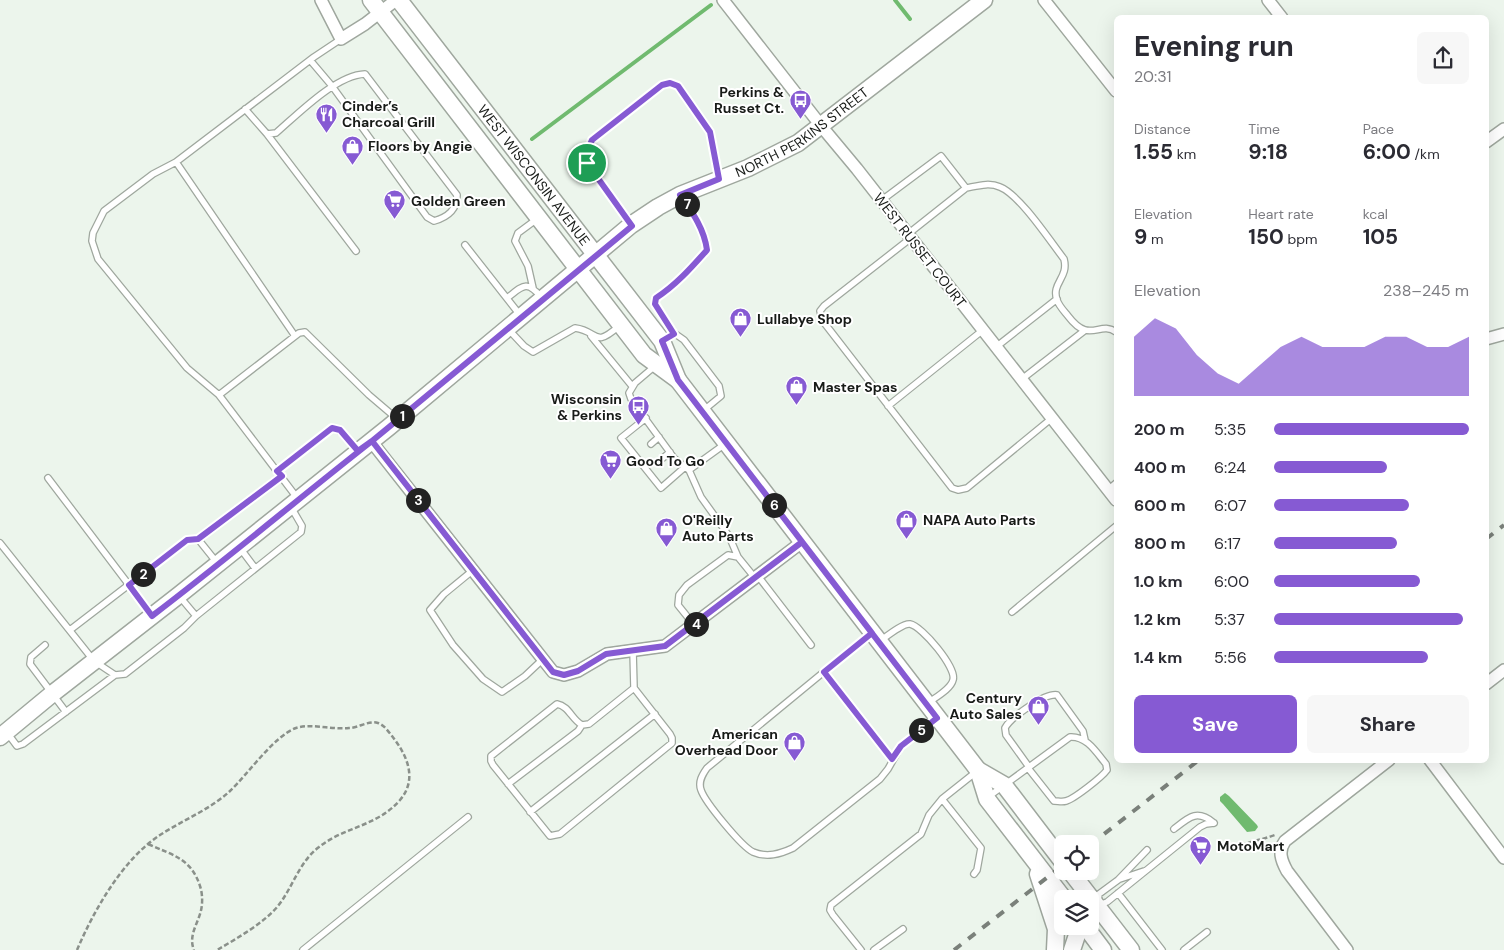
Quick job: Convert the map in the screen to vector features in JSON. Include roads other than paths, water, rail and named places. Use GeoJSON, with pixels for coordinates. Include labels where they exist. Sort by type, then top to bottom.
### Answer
{"type":"FeatureCollection","features":[{"type":"Feature","properties":{"kind":"main road","name":"WEST WISCONSIN AVENUE"},"geometry":{"type":"LineString","coordinates":[[398,0],[595,255],[665,349],[678,380],[702,412],[978,770],[987,799],[1057,890]]}},
{"type":"Feature","properties":{"kind":"main road","name":"NORTH PERKINS STREET"},"geometry":{"type":"LineString","coordinates":[[3,735],[52,694],[398,420],[521,317],[538,293],[579,269],[658,207],[680,195],[784,152],[822,127],[984,0]]}},
{"type":"Feature","properties":{"kind":"main road","name":"WEST WISCONSIN AVENUE"},"geometry":{"type":"LineString","coordinates":[[375,6],[644,356],[665,349]]}},
{"type":"Feature","properties":{"kind":"main road","name":"WEST WISCONSIN AVENUE"},"geometry":{"type":"LineString","coordinates":[[978,770],[1004,785],[1054,851]]}},
{"type":"Feature","properties":{"kind":"main road"},"geometry":{"type":"LineString","coordinates":[[1032,858],[1052,912],[1059,938]]}},
{"type":"Feature","properties":{"kind":"main road"},"geometry":{"type":"LineString","coordinates":[[1099,915],[1131,950]]}},
{"type":"Feature","properties":{"kind":"main road"},"geometry":{"type":"LineString","coordinates":[[1072,950],[1077,935]]}},
{"type":"Feature","properties":{"kind":"main road"},"geometry":{"type":"LineString","coordinates":[[1092,935],[1103,950]]}},
{"type":"Feature","properties":{"kind":"street"},"geometry":{"type":"LineString","coordinates":[[321,0],[341,39],[375,6],[398,0]]}},
{"type":"Feature","properties":{"kind":"street","name":"WEST RUSSET COURT"},"geometry":{"type":"LineString","coordinates":[[723,0],[1052,418],[1112,487]]}},
{"type":"Feature","properties":{"kind":"street"},"geometry":{"type":"LineString","coordinates":[[1044,0],[1114,88]]}},
{"type":"Feature","properties":{"kind":"street"},"geometry":{"type":"LineString","coordinates":[[1268,0],[1280,15]]}},
{"type":"Feature","properties":{"kind":"street"},"geometry":{"type":"LineString","coordinates":[[1489,140],[1504,129]]}},
{"type":"Feature","properties":{"kind":"street"},"geometry":{"type":"LineString","coordinates":[[1489,338],[1504,334]]}},
{"type":"Feature","properties":{"kind":"street"},"geometry":{"type":"LineString","coordinates":[[372,441],[542,660],[553,672],[564,675],[578,671],[606,654],[665,646],[802,542]]}},
{"type":"Feature","properties":{"kind":"street"},"geometry":{"type":"LineString","coordinates":[[1489,682],[1504,670]]}},
{"type":"Feature","properties":{"kind":"street"},"geometry":{"type":"LineString","coordinates":[[1347,950],[1287,871],[1280,852],[1285,841],[1385,763]]}},
{"type":"Feature","properties":{"kind":"street"},"geometry":{"type":"LineString","coordinates":[[1432,763],[1504,858]]}},
{"type":"Feature","properties":{"kind":"lane"},"geometry":{"type":"LineString","coordinates":[[3,735],[18,746],[23,744],[115,675],[125,674],[301,532],[302,526],[294,502],[279,474],[219,395],[188,368],[98,259],[92,241],[93,233],[104,211],[153,174],[176,162],[310,60],[341,39]]}},
{"type":"Feature","properties":{"kind":"lane"},"geometry":{"type":"LineString","coordinates":[[267,134],[276,133],[332,86],[348,77],[365,74],[457,195],[457,205],[454,210],[441,219],[434,221],[427,217],[332,86],[310,60]]}},
{"type":"Feature","properties":{"kind":"lane"},"geometry":{"type":"LineString","coordinates":[[632,226],[587,163],[587,152],[592,140],[662,85],[670,83],[678,86],[710,132],[719,179]]}},
{"type":"Feature","properties":{"kind":"lane"},"geometry":{"type":"LineString","coordinates":[[246,109],[356,251]]}},
{"type":"Feature","properties":{"kind":"lane"},"geometry":{"type":"LineString","coordinates":[[882,200],[941,156],[966,188]]}},
{"type":"Feature","properties":{"kind":"lane"},"geometry":{"type":"LineString","coordinates":[[176,162],[295,336]]}},
{"type":"Feature","properties":{"kind":"lane"},"geometry":{"type":"LineString","coordinates":[[1052,418],[967,488],[958,490],[952,488],[822,320],[820,312],[824,306],[966,188],[988,184],[1000,186],[1011,194],[1064,259],[1066,268],[1064,276],[1057,284],[1057,299],[1076,326],[1084,331],[1105,329],[1114,331]]}},
{"type":"Feature","properties":{"kind":"lane"},"geometry":{"type":"LineString","coordinates":[[665,349],[655,304],[656,298],[667,291],[707,250],[705,236],[694,214],[680,195]]}},
{"type":"Feature","properties":{"kind":"lane"},"geometry":{"type":"LineString","coordinates":[[538,293],[528,266],[515,241],[518,233],[539,217]]}},
{"type":"Feature","properties":{"kind":"lane"},"geometry":{"type":"LineString","coordinates":[[465,245],[521,317]]}},
{"type":"Feature","properties":{"kind":"lane"},"geometry":{"type":"LineString","coordinates":[[506,298],[522,287],[529,286],[538,293]]}},
{"type":"Feature","properties":{"kind":"lane"},"geometry":{"type":"LineString","coordinates":[[996,347],[1057,299]]}},
{"type":"Feature","properties":{"kind":"lane"},"geometry":{"type":"LineString","coordinates":[[591,336],[599,338],[607,336],[620,324]]}},
{"type":"Feature","properties":{"kind":"lane"},"geometry":{"type":"LineString","coordinates":[[508,328],[524,346],[533,352],[575,328],[582,329],[591,336],[632,386]]}},
{"type":"Feature","properties":{"kind":"lane"},"geometry":{"type":"LineString","coordinates":[[888,406],[983,330]]}},
{"type":"Feature","properties":{"kind":"lane"},"geometry":{"type":"LineString","coordinates":[[1022,379],[1084,331]]}},
{"type":"Feature","properties":{"kind":"lane"},"geometry":{"type":"LineString","coordinates":[[219,395],[295,336],[305,332],[369,395],[398,420]]}},
{"type":"Feature","properties":{"kind":"lane"},"geometry":{"type":"LineString","coordinates":[[702,412],[721,396],[719,386],[684,340],[665,349],[632,386],[629,393],[670,452],[687,469],[701,497],[729,536],[738,556],[811,645]]}},
{"type":"Feature","properties":{"kind":"lane"},"geometry":{"type":"LineString","coordinates":[[646,418],[621,438],[661,488],[726,443]]}},
{"type":"Feature","properties":{"kind":"lane"},"geometry":{"type":"LineString","coordinates":[[70,630],[187,540],[198,539],[279,474],[332,428],[340,430],[358,451]]}},
{"type":"Feature","properties":{"kind":"lane"},"geometry":{"type":"LineString","coordinates":[[651,444],[659,437]]}},
{"type":"Feature","properties":{"kind":"lane"},"geometry":{"type":"LineString","coordinates":[[635,456],[642,451]]}},
{"type":"Feature","properties":{"kind":"lane"},"geometry":{"type":"LineString","coordinates":[[663,458],[670,452]]}},
{"type":"Feature","properties":{"kind":"lane"},"geometry":{"type":"LineString","coordinates":[[647,471],[654,466]]}},
{"type":"Feature","properties":{"kind":"lane"},"geometry":{"type":"LineString","coordinates":[[48,478],[152,616]]}},
{"type":"Feature","properties":{"kind":"lane"},"geometry":{"type":"LineString","coordinates":[[1012,612],[1114,528]]}},
{"type":"Feature","properties":{"kind":"lane"},"geometry":{"type":"LineString","coordinates":[[198,539],[218,564]]}},
{"type":"Feature","properties":{"kind":"lane"},"geometry":{"type":"LineString","coordinates":[[0,543],[94,661],[115,675]]}},
{"type":"Feature","properties":{"kind":"lane"},"geometry":{"type":"LineString","coordinates":[[239,547],[255,568]]}},
{"type":"Feature","properties":{"kind":"lane"},"geometry":{"type":"LineString","coordinates":[[694,625],[678,605],[679,595],[687,586],[728,555],[738,556]]}},
{"type":"Feature","properties":{"kind":"lane"},"geometry":{"type":"LineString","coordinates":[[472,571],[444,594],[430,610],[453,645],[483,679],[502,692],[525,676],[542,660]]}},
{"type":"Feature","properties":{"kind":"lane"},"geometry":{"type":"LineString","coordinates":[[179,595],[196,616]]}},
{"type":"Feature","properties":{"kind":"lane"},"geometry":{"type":"LineString","coordinates":[[927,704],[951,684],[954,678],[951,666],[922,630],[911,624],[905,624],[875,637],[824,672],[707,768],[701,777],[700,788],[705,799],[743,846],[761,854],[780,854],[793,848],[880,778],[888,769],[901,746],[937,718]]}},
{"type":"Feature","properties":{"kind":"lane"},"geometry":{"type":"LineString","coordinates":[[46,645],[31,657],[30,664],[66,712]]}},
{"type":"Feature","properties":{"kind":"lane"},"geometry":{"type":"LineString","coordinates":[[582,726],[578,724],[564,707],[558,704],[494,753],[491,761],[550,836],[560,834],[669,747],[672,738],[634,688],[633,651]]}},
{"type":"Feature","properties":{"kind":"lane"},"geometry":{"type":"LineString","coordinates":[[824,672],[892,759]]}},
{"type":"Feature","properties":{"kind":"lane"},"geometry":{"type":"LineString","coordinates":[[508,784],[634,688]]}},
{"type":"Feature","properties":{"kind":"lane"},"geometry":{"type":"LineString","coordinates":[[987,799],[1004,785],[1028,768],[1070,737],[1085,740],[1106,764],[1107,770],[1103,776],[1067,801],[1054,801],[1028,768],[1006,735],[1005,728],[1012,718],[1045,697],[1052,694],[1057,695],[1083,731],[1085,740]]}},
{"type":"Feature","properties":{"kind":"lane"},"geometry":{"type":"LineString","coordinates":[[530,812],[655,714]]}},
{"type":"Feature","properties":{"kind":"lane"},"geometry":{"type":"LineString","coordinates":[[860,950],[833,915],[830,910],[831,906],[921,834],[929,815],[942,799],[978,770]]}},
{"type":"Feature","properties":{"kind":"lane"},"geometry":{"type":"LineString","coordinates":[[942,799],[981,848],[977,870],[974,874]]}},
{"type":"Feature","properties":{"kind":"lane"},"geometry":{"type":"LineString","coordinates":[[1099,906],[1149,870],[1165,854],[1200,827],[1214,823],[1202,814],[1196,815],[1174,829]]}},
{"type":"Feature","properties":{"kind":"lane"},"geometry":{"type":"LineString","coordinates":[[303,950],[468,816]]}},
{"type":"Feature","properties":{"kind":"lane"},"geometry":{"type":"LineString","coordinates":[[1099,894],[1118,880],[1147,850]]}},
{"type":"Feature","properties":{"kind":"lane"},"geometry":{"type":"LineString","coordinates":[[1118,880],[1149,870]]}},
{"type":"Feature","properties":{"kind":"lane"},"geometry":{"type":"LineString","coordinates":[[1118,893],[1162,950]]}},
{"type":"Feature","properties":{"kind":"lane"},"geometry":{"type":"LineString","coordinates":[[874,950],[903,929]]}},
{"type":"Feature","properties":{"kind":"lane"},"geometry":{"type":"LineString","coordinates":[[1184,950],[1207,932]]}},
{"type":"Feature","properties":{"kind":"waterway"},"geometry":{"type":"LineString","coordinates":[[895,0],[910,19]]}},
{"type":"Feature","properties":{"kind":"waterway"},"geometry":{"type":"LineString","coordinates":[[532,139],[711,5]]}},
{"type":"Feature","properties":{"kind":"railway"},"geometry":{"type":"LineString","coordinates":[[1489,537],[1504,525]]}},
{"type":"Feature","properties":{"kind":"railway"},"geometry":{"type":"LineString","coordinates":[[1099,838],[1195,763]]}},
{"type":"Feature","properties":{"kind":"railway"},"geometry":{"type":"LineString","coordinates":[[954,950],[1054,872]]}},
{"type":"Feature","properties":{"kind":"place","name":"Perkins & Russet Ct."},"geometry":{"type":"Point","coordinates":[800,119]}},
{"type":"Feature","properties":{"kind":"place","name":"Cinder’s Charcoal Grill"},"geometry":{"type":"Point","coordinates":[326,133]}},
{"type":"Feature","properties":{"kind":"place","name":"Floors by Angie"},"geometry":{"type":"Point","coordinates":[352,165]}},
{"type":"Feature","properties":{"kind":"place","name":"Golden Green"},"geometry":{"type":"Point","coordinates":[395,220]}},
{"type":"Feature","properties":{"kind":"place","name":"Lullabye Shop"},"geometry":{"type":"Point","coordinates":[741,338]}},
{"type":"Feature","properties":{"kind":"place","name":"Master Spas"},"geometry":{"type":"Point","coordinates":[797,406]}},
{"type":"Feature","properties":{"kind":"place","name":"Wisconsin & Perkins"},"geometry":{"type":"Point","coordinates":[638,426]}},
{"type":"Feature","properties":{"kind":"place","name":"Good To Go"},"geometry":{"type":"Point","coordinates":[610,480]}},
{"type":"Feature","properties":{"kind":"place","name":"NAPA Auto Parts"},"geometry":{"type":"Point","coordinates":[907,539]}},
{"type":"Feature","properties":{"kind":"place","name":"O'Reilly Auto Parts"},"geometry":{"type":"Point","coordinates":[666,547]}},
{"type":"Feature","properties":{"kind":"place","name":"Century Auto Sales"},"geometry":{"type":"Point","coordinates":[1038,725]}},
{"type":"Feature","properties":{"kind":"place","name":"American Overhead Door"},"geometry":{"type":"Point","coordinates":[794,761]}},
{"type":"Feature","properties":{"kind":"place","name":"MotoMart"},"geometry":{"type":"Point","coordinates":[1201,865]}}]}
